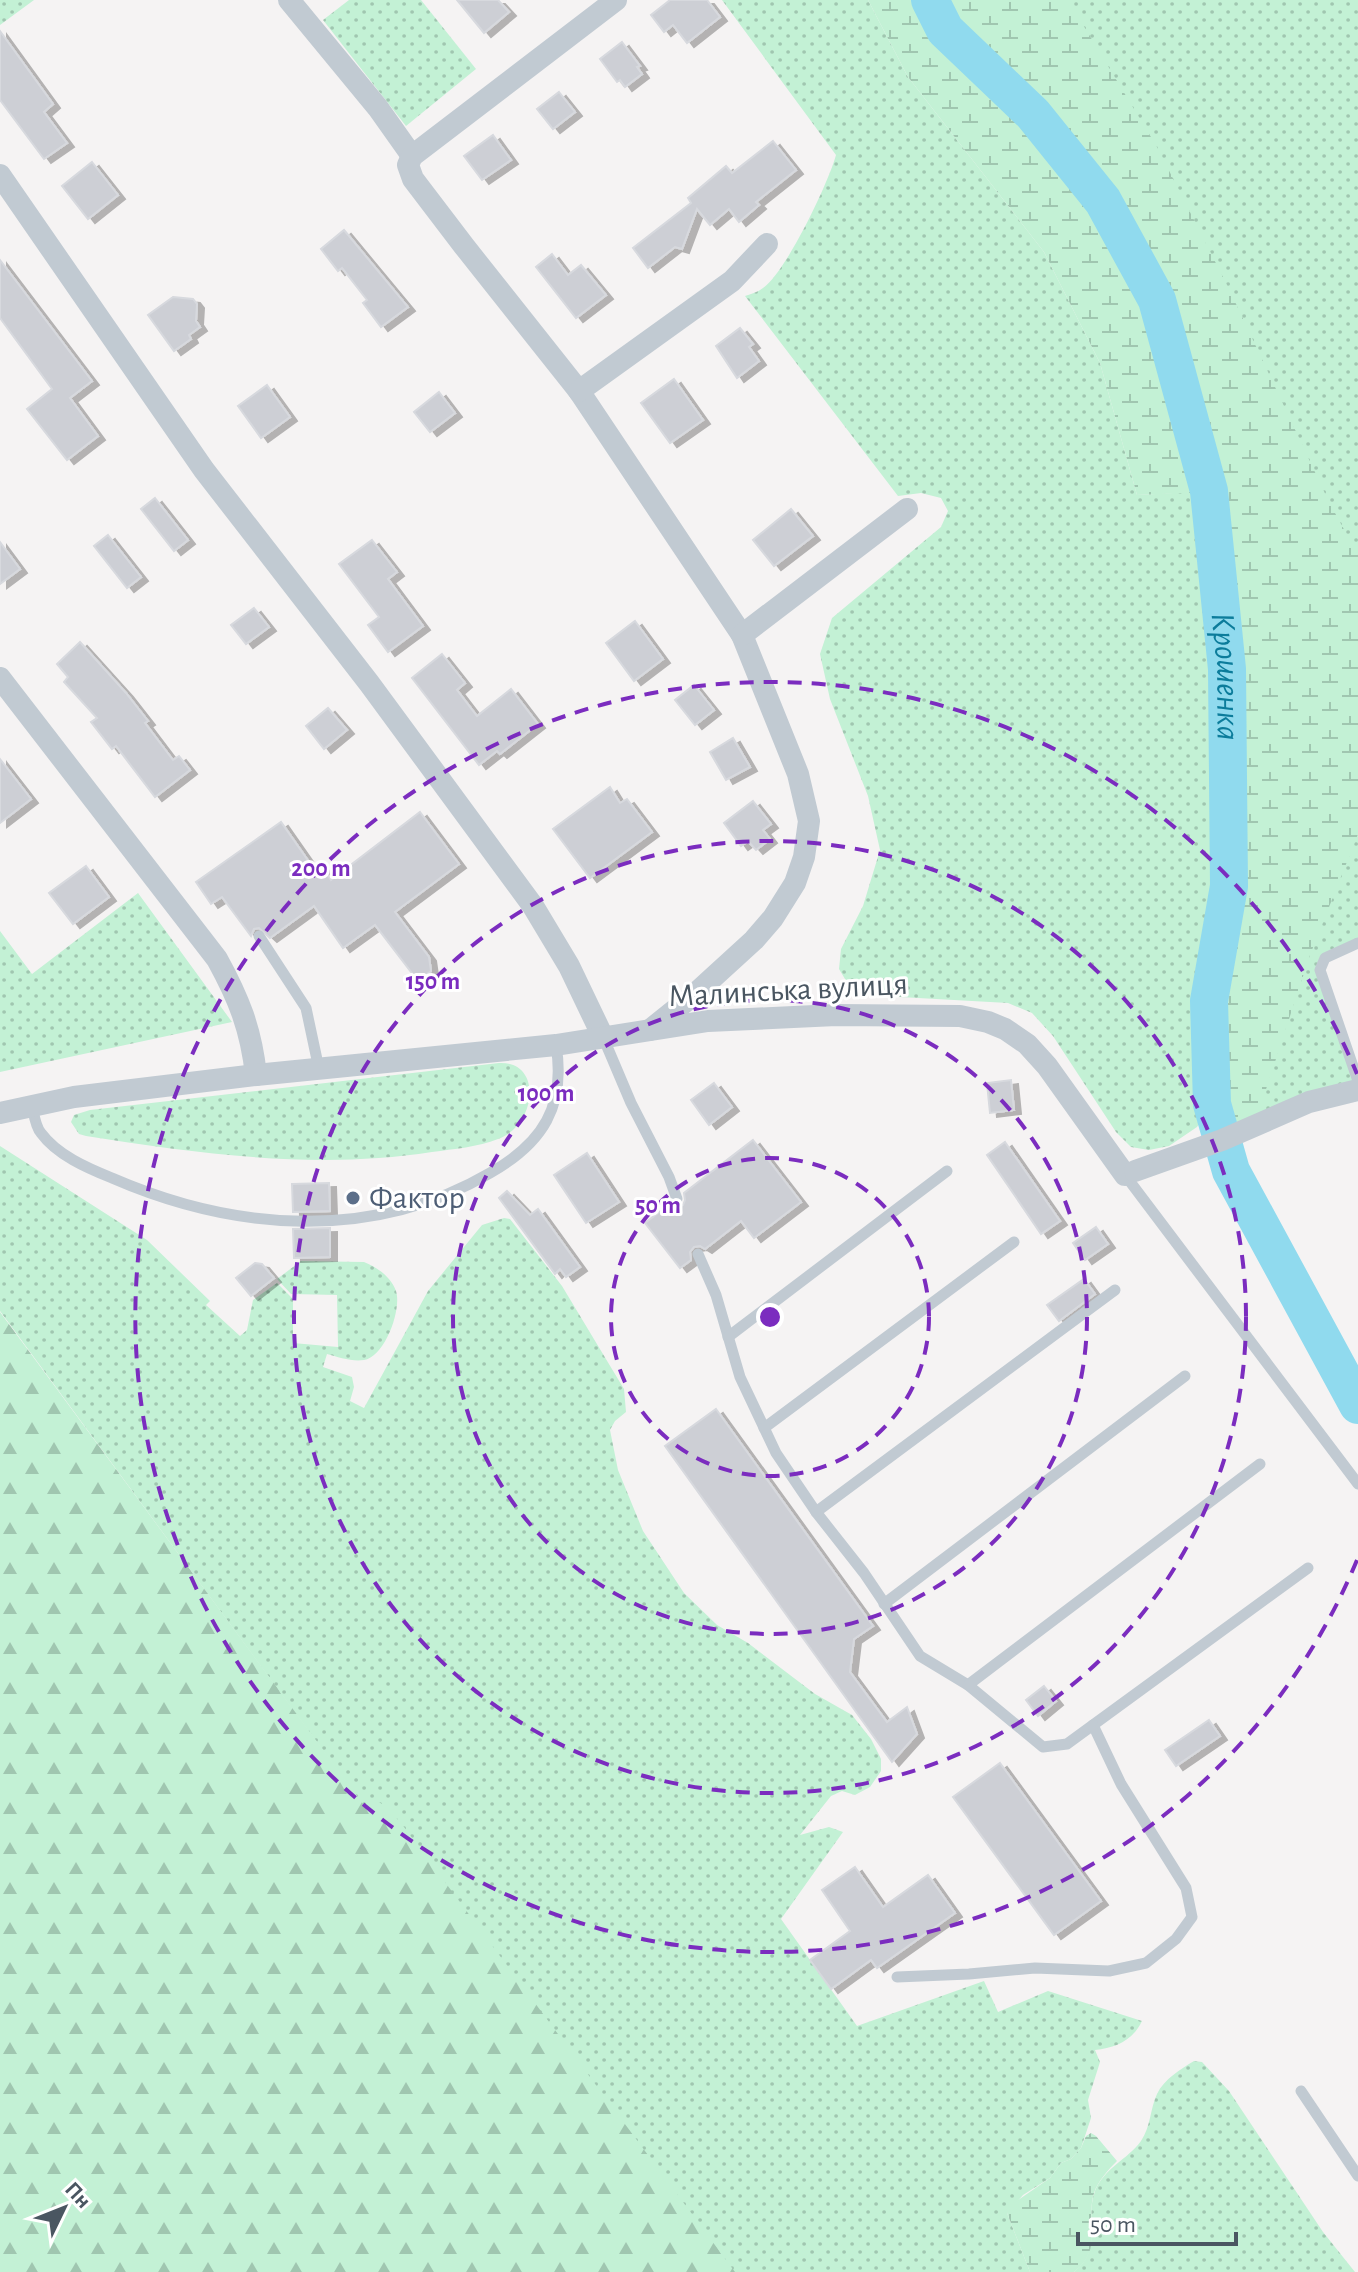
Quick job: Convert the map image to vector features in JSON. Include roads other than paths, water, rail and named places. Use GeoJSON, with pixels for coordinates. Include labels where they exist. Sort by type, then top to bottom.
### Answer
{"type":"FeatureCollection","features":[{"type":"Feature","properties":{"kind":"street"},"geometry":{"type":"LineString","coordinates":[[289,0],[378,108],[412,156]]}},
{"type":"Feature","properties":{"kind":"street"},"geometry":{"type":"LineString","coordinates":[[616,0],[412,156],[408,165],[413,179],[579,391],[742,635],[798,774],[809,821],[804,857],[795,883],[773,918],[754,940],[650,1030]]}},
{"type":"Feature","properties":{"kind":"street"},"geometry":{"type":"LineString","coordinates":[[0,175],[204,470],[369,683],[533,906],[569,966],[603,1037]]}},
{"type":"Feature","properties":{"kind":"street"},"geometry":{"type":"LineString","coordinates":[[579,391],[732,281],[767,244]]}},
{"type":"Feature","properties":{"kind":"street"},"geometry":{"type":"LineString","coordinates":[[742,635],[907,509]]}},
{"type":"Feature","properties":{"kind":"street"},"geometry":{"type":"LineString","coordinates":[[0,678],[217,959],[237,994],[248,1024],[256,1075]]}},
{"type":"Feature","properties":{"kind":"street","name":"Малинська вулиця"},"geometry":{"type":"LineString","coordinates":[[0,1113],[32,1105],[256,1075],[556,1045],[708,1021],[836,1015],[960,1016],[1005,1029],[1027,1044],[1130,1173]]}},
{"type":"Feature","properties":{"kind":"street"},"geometry":{"type":"LineString","coordinates":[[1130,1173],[1222,1140],[1309,1102],[1358,1090]]}},
{"type":"Feature","properties":{"kind":"lane"},"geometry":{"type":"LineString","coordinates":[[259,936],[306,1008],[319,1069]]}},
{"type":"Feature","properties":{"kind":"lane"},"geometry":{"type":"LineString","coordinates":[[1358,943],[1325,958],[1320,970],[1358,1081]]}},
{"type":"Feature","properties":{"kind":"lane"},"geometry":{"type":"LineString","coordinates":[[603,1037],[677,1199]]}},
{"type":"Feature","properties":{"kind":"lane"},"geometry":{"type":"LineString","coordinates":[[32,1105],[39,1132],[58,1150],[91,1169],[155,1197],[219,1214],[270,1220],[350,1220],[405,1211],[444,1198],[509,1163],[545,1125],[558,1096],[560,1070],[556,1045]]}},
{"type":"Feature","properties":{"kind":"lane"},"geometry":{"type":"LineString","coordinates":[[728,1337],[947,1171]]}},
{"type":"Feature","properties":{"kind":"lane","name":"Малинська вулиця"},"geometry":{"type":"LineString","coordinates":[[1130,1173],[1358,1484]]}},
{"type":"Feature","properties":{"kind":"lane"},"geometry":{"type":"LineString","coordinates":[[764,1428],[1014,1242]]}},
{"type":"Feature","properties":{"kind":"lane"},"geometry":{"type":"LineString","coordinates":[[698,1254],[716,1295],[740,1377],[776,1453],[816,1512],[920,1656],[968,1685],[1043,1747],[1067,1744],[1308,1568]]}},
{"type":"Feature","properties":{"kind":"lane"},"geometry":{"type":"LineString","coordinates":[[816,1512],[1115,1290]]}},
{"type":"Feature","properties":{"kind":"lane"},"geometry":{"type":"LineString","coordinates":[[884,1604],[1185,1376]]}},
{"type":"Feature","properties":{"kind":"lane"},"geometry":{"type":"LineString","coordinates":[[968,1685],[1260,1464]]}},
{"type":"Feature","properties":{"kind":"lane"},"geometry":{"type":"LineString","coordinates":[[897,1977],[1035,1968],[1109,1971],[1146,1963],[1176,1939],[1192,1917],[1186,1888],[1121,1784],[1093,1725]]}},
{"type":"Feature","properties":{"kind":"lane"},"geometry":{"type":"LineString","coordinates":[[1301,2091],[1358,2176]]}},
{"type":"Feature","properties":{"kind":"waterway","name":"Крошенка"},"geometry":{"type":"LineString","coordinates":[[930,0],[945,30],[1033,114],[1103,201],[1157,300],[1209,491],[1227,669],[1229,886],[1209,1001],[1212,1104],[1231,1171],[1358,1405]]}},
{"type":"Feature","properties":{"kind":"place","name":"Фактор"},"geometry":{"type":"Point","coordinates":[353,1198]}}]}
